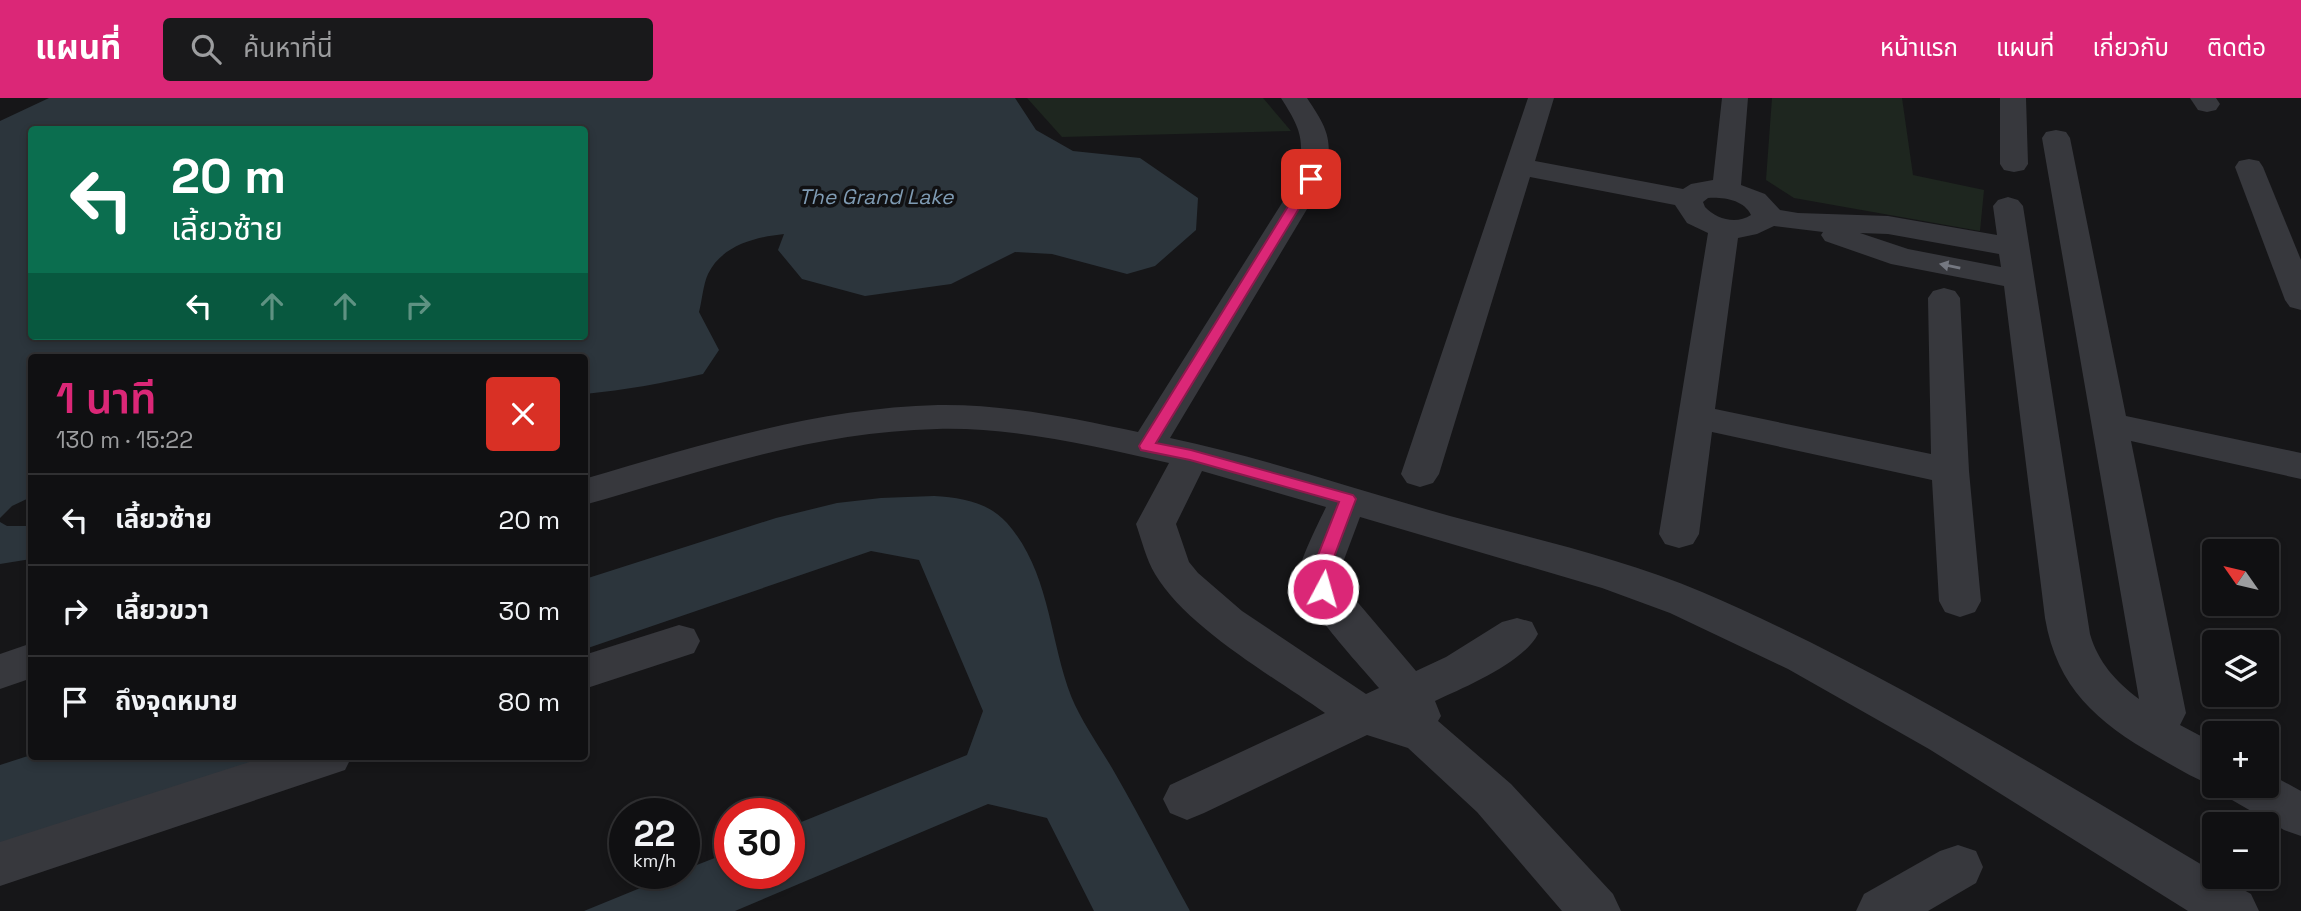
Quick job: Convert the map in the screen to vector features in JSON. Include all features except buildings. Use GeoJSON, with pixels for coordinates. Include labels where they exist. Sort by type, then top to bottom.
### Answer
{"type":"FeatureCollection","features":[{"type":"Feature","properties":{"kind":"street"},"geometry":{"type":"LineString","coordinates":[[1147,446],[1311,179],[1317,150],[1309,121],[1294,98]]}},
{"type":"Feature","properties":{"kind":"street"},"geometry":{"type":"LineString","coordinates":[[1420,474],[1541,98]]}},
{"type":"Feature","properties":{"kind":"street"},"geometry":{"type":"LineString","coordinates":[[1726,190],[1735,98]]}},
{"type":"Feature","properties":{"kind":"street"},"geometry":{"type":"LineString","coordinates":[[2012,98],[2014,164]]}},
{"type":"Feature","properties":{"kind":"street"},"geometry":{"type":"LineString","coordinates":[[2056,138],[2164,713]]}},
{"type":"Feature","properties":{"kind":"street"},"geometry":{"type":"LineString","coordinates":[[1519,166],[1688,199],[1701,190],[1726,190],[1751,198],[1760,204],[1766,216]]}},
{"type":"Feature","properties":{"kind":"street"},"geometry":{"type":"LineString","coordinates":[[2249,167],[2301,300]]}},
{"type":"Feature","properties":{"kind":"street"},"geometry":{"type":"LineString","coordinates":[[1688,199],[1691,212],[1708,223],[1724,227],[1755,227],[1766,216]]}},
{"type":"Feature","properties":{"kind":"street"},"geometry":{"type":"LineString","coordinates":[[2008,206],[2066,608],[2077,658],[2098,688],[2124,712],[2202,759]]}},
{"type":"Feature","properties":{"kind":"street"},"geometry":{"type":"LineString","coordinates":[[1766,216],[1798,222],[1895,255],[2015,263]]}},
{"type":"Feature","properties":{"kind":"street"},"geometry":{"type":"LineString","coordinates":[[1679,534],[1724,227]]}},
{"type":"Feature","properties":{"kind":"street"},"geometry":{"type":"LineString","coordinates":[[1944,298],[1950,471],[1960,601]]}},
{"type":"Feature","properties":{"kind":"street"},"geometry":{"type":"LineString","coordinates":[[588,491],[754,442],[842,425],[938,417],[999,420],[1057,427],[1191,455],[1614,577],[1685,602],[1803,657],[1945,736],[2233,911]]}},
{"type":"Feature","properties":{"kind":"street"},"geometry":{"type":"LineString","coordinates":[[1696,417],[1950,471]]}},
{"type":"Feature","properties":{"kind":"street"},"geometry":{"type":"LineString","coordinates":[[2108,424],[2301,466]]}},
{"type":"Feature","properties":{"kind":"street"},"geometry":{"type":"LineString","coordinates":[[1191,455],[1156,524],[1171,567],[1184,584],[1227,622],[1363,715]]}},
{"type":"Feature","properties":{"kind":"street"},"geometry":{"type":"LineString","coordinates":[[1348,499],[1319,573],[1323,589],[1417,715],[1595,911]]}},
{"type":"Feature","properties":{"kind":"street"},"geometry":{"type":"LineString","coordinates":[[1187,799],[1363,715],[1417,715],[1461,670],[1517,634]]}},
{"type":"Feature","properties":{"kind":"street"},"geometry":{"type":"LineString","coordinates":[[588,671],[679,641]]}},
{"type":"Feature","properties":{"kind":"street"},"geometry":{"type":"LineString","coordinates":[[0,672],[28,662]]}},
{"type":"Feature","properties":{"kind":"street"},"geometry":{"type":"LineString","coordinates":[[0,864],[317,760]]}},
{"type":"Feature","properties":{"kind":"street"},"geometry":{"type":"LineString","coordinates":[[2271,798],[2301,815]]}},
{"type":"Feature","properties":{"kind":"street"},"geometry":{"type":"LineString","coordinates":[[1882,911],[1958,867]]}},
{"type":"Feature","properties":{"kind":"shaded area"},"geometry":{"type":"Polygon","coordinates":[[[1027,98],[1263,98],[1291,131],[1062,137],[1027,98]]]}},
{"type":"Feature","properties":{"kind":"shaded area"},"geometry":{"type":"Polygon","coordinates":[[[1772,98],[1902,98],[1913,175],[1984,190],[1980,231],[1794,198],[1766,180],[1772,98]]]}},
{"type":"Feature","properties":{"kind":"water","name":"The Grand Lake"},"geometry":{"type":"Polygon","coordinates":[[[49,98],[1015,98],[1036,130],[1073,151],[1140,158],[1198,198],[1196,230],[1155,266],[1127,274],[1052,254],[1015,252],[951,284],[865,296],[802,279],[778,250],[784,234],[751,240],[722,256],[706,278],[699,312],[719,350],[703,374],[588,394],[588,354],[28,354],[28,498],[12,506],[0,518],[0,121],[49,98]]]}},
{"type":"Feature","properties":{"kind":"water"},"geometry":{"type":"Polygon","coordinates":[[[934,496],[982,505],[1007,523],[1021,542],[1040,584],[1071,696],[1190,911],[1094,911],[1047,818],[988,804],[805,881],[805,821],[967,755],[983,711],[919,560],[871,551],[588,648],[588,578],[776,518],[837,503],[934,496]]]}},
{"type":"Feature","properties":{"kind":"water"},"geometry":{"type":"Polygon","coordinates":[[[0,522],[7,526],[28,526],[28,559],[0,564],[0,522]]]}},
{"type":"Feature","properties":{"kind":"water"},"geometry":{"type":"Polygon","coordinates":[[[28,756],[28,760],[259,760],[0,849],[0,765],[28,756]]]}},
{"type":"Feature","properties":{"kind":"water"},"geometry":{"type":"Polygon","coordinates":[[[714,858],[714,889],[787,889],[735,911],[584,911],[638,889],[700,889],[700,864],[714,858]]]}},
{"type":"Feature","properties":{"kind":"route"},"geometry":{"type":"LineString","coordinates":[[1311,179],[1147,446],[1191,455],[1348,499],[1319,573],[1323,589]]}}]}
